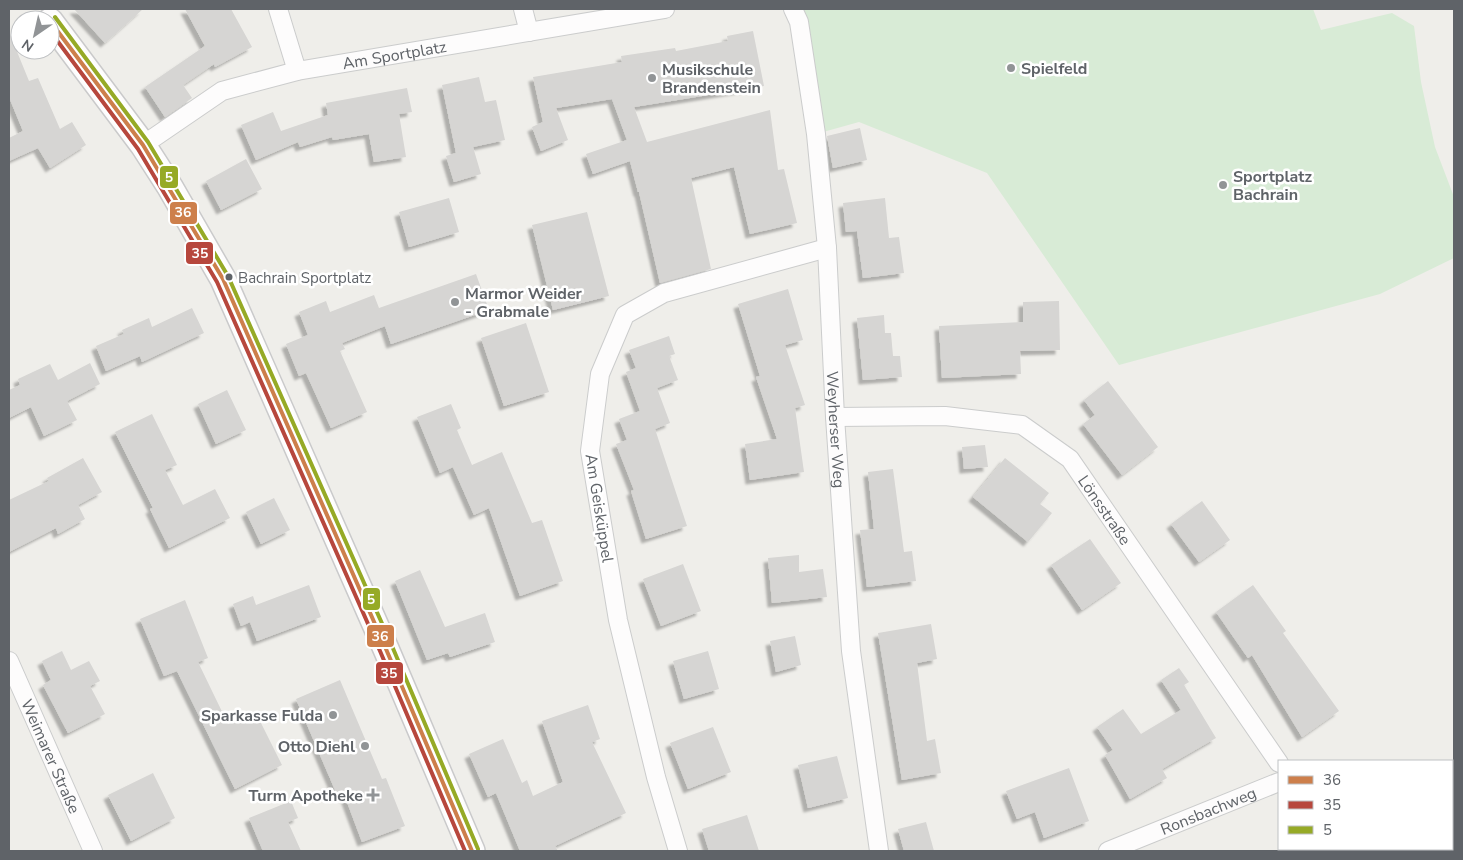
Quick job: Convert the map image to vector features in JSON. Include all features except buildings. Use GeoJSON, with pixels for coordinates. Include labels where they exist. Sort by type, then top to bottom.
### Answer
{"type":"FeatureCollection","features":[{"type":"Feature","properties":{"kind":"main road"},"geometry":{"type":"LineString","coordinates":[[60,34],[142,145],[170,187],[223,279],[386,649],[472,851]]}},
{"type":"Feature","properties":{"kind":"street"},"geometry":{"type":"LineString","coordinates":[[278,9],[297,71]]}},
{"type":"Feature","properties":{"kind":"street"},"geometry":{"type":"LineString","coordinates":[[523,9],[529,32]]}},
{"type":"Feature","properties":{"kind":"street","name":"Am Sportplatz"},"geometry":{"type":"LineString","coordinates":[[142,145],[222,91],[297,71],[664,9]]}},
{"type":"Feature","properties":{"kind":"street","name":"Weyherser Weg"},"geometry":{"type":"LineString","coordinates":[[793,9],[799,22],[816,134],[827,248],[835,417],[851,651],[879,851]]}},
{"type":"Feature","properties":{"kind":"street","name":"Am Geisküppel"},"geometry":{"type":"LineString","coordinates":[[678,851],[656,777],[618,620],[593,470],[590,451],[600,374],[626,315],[633,310],[664,293],[827,248]]}},
{"type":"Feature","properties":{"kind":"street","name":"Lönsstraße"},"geometry":{"type":"LineString","coordinates":[[835,417],[945,416],[1022,425],[1070,460],[1278,762]]}},
{"type":"Feature","properties":{"kind":"street","name":"Weimarer Straße"},"geometry":{"type":"LineString","coordinates":[[9,661],[93,851]]}},
{"type":"Feature","properties":{"kind":"street","name":"Ronsbachweg"},"geometry":{"type":"LineString","coordinates":[[1108,851],[1278,782]]}},
{"type":"Feature","properties":{"kind":"green space","name":"Sportplatz Bachrain"},"geometry":{"type":"Polygon","coordinates":[[[793,9],[1313,9],[1321,30],[1392,13],[1414,26],[1421,82],[1435,147],[1454,197],[1454,258],[1380,294],[1119,365],[987,173],[859,122],[816,134],[793,9]]]}},
{"type":"Feature","properties":{"kind":"transit line","name":"5"},"geometry":{"type":"LineString","coordinates":[[60,24],[148,142],[228,276],[392,646],[478,849]]}},
{"type":"Feature","properties":{"kind":"transit line","name":"36"},"geometry":{"type":"LineString","coordinates":[[60,34],[143,145],[223,279],[386,649],[472,851]]}},
{"type":"Feature","properties":{"kind":"transit line","name":"35"},"geometry":{"type":"LineString","coordinates":[[60,44],[138,149],[217,282],[380,651],[465,851]]}},
{"type":"Feature","properties":{"kind":"place","name":"Spielfeld"},"geometry":{"type":"Point","coordinates":[1011,68]}},
{"type":"Feature","properties":{"kind":"place","name":"Musikschule Brandenstein"},"geometry":{"type":"Point","coordinates":[652,78]}},
{"type":"Feature","properties":{"kind":"place","name":"Sportplatz Bachrain"},"geometry":{"type":"Point","coordinates":[1223,185]}},
{"type":"Feature","properties":{"kind":"place","name":"Bachrain Sportplatz"},"geometry":{"type":"Point","coordinates":[229,277]}},
{"type":"Feature","properties":{"kind":"place","name":"Marmor Weider - Grabmale"},"geometry":{"type":"Point","coordinates":[455,302]}},
{"type":"Feature","properties":{"kind":"place","name":"Sparkasse Fulda"},"geometry":{"type":"Point","coordinates":[333,715]}},
{"type":"Feature","properties":{"kind":"place","name":"Otto Diehl"},"geometry":{"type":"Point","coordinates":[365,746]}},
{"type":"Feature","properties":{"kind":"place","name":"Turm Apotheke"},"geometry":{"type":"Point","coordinates":[373,795]}}]}
